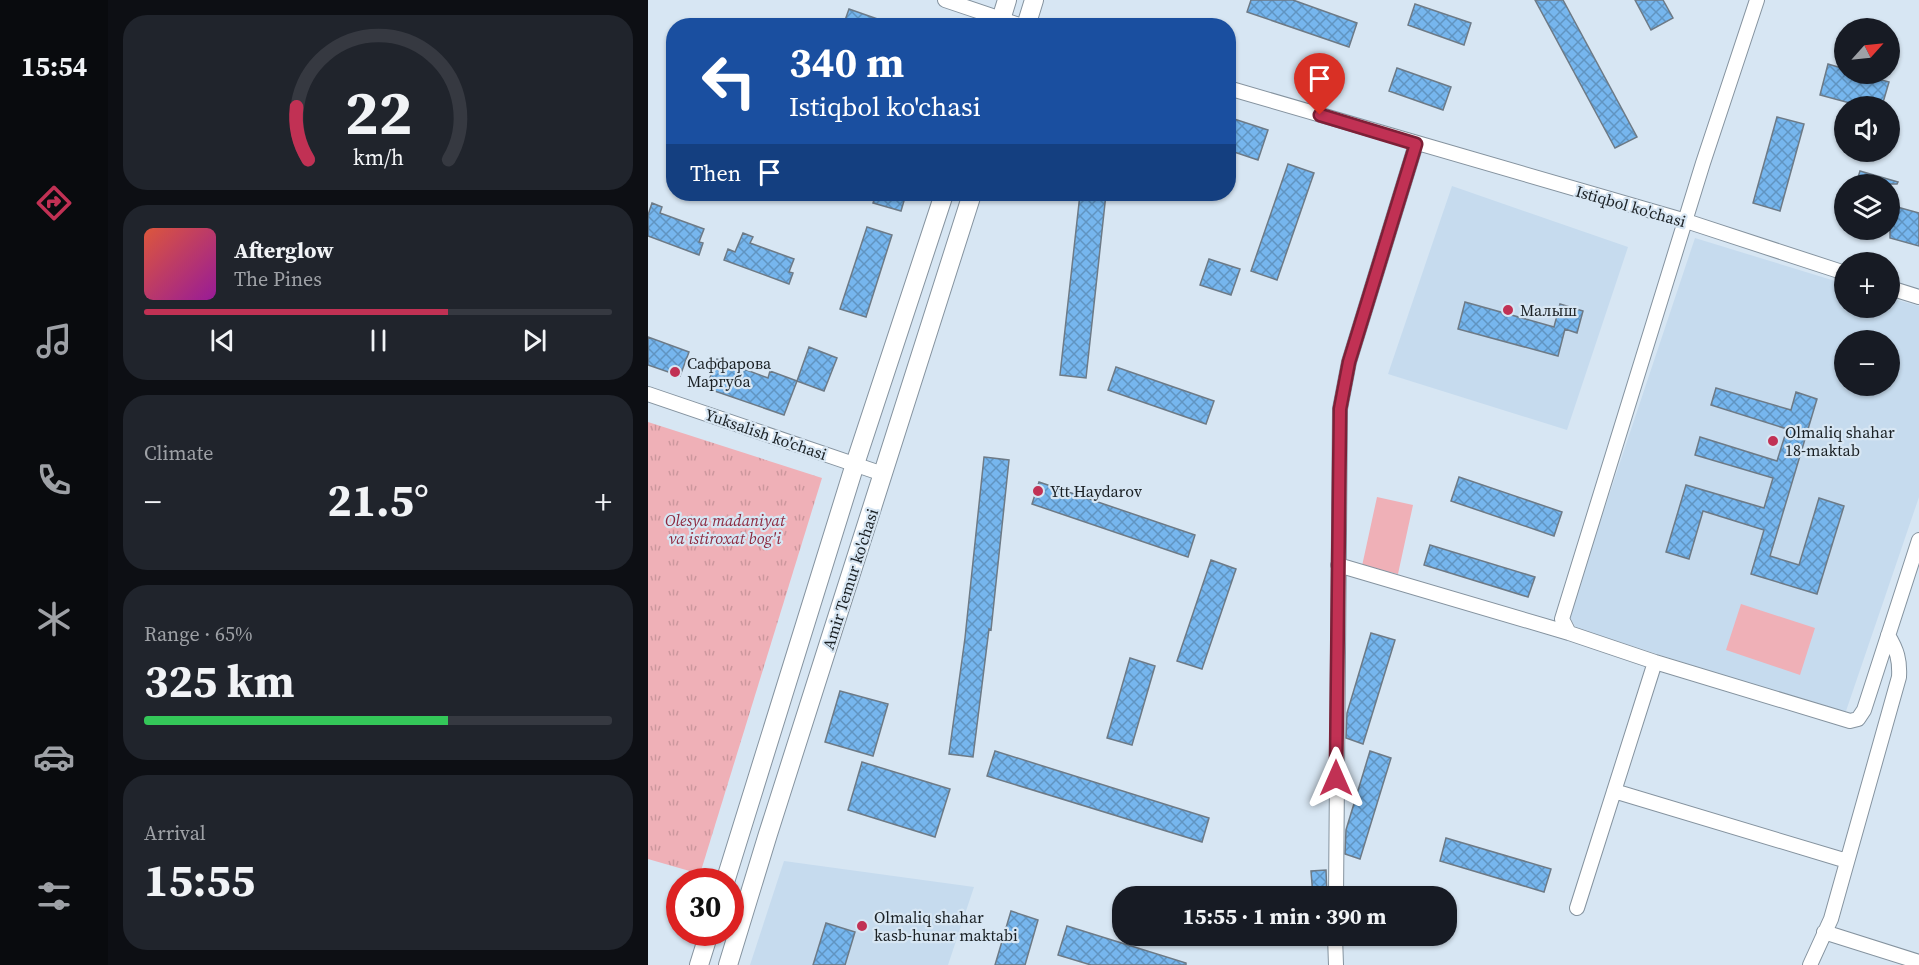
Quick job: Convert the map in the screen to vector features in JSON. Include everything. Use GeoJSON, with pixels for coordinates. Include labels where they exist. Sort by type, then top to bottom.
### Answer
{"type":"FeatureCollection","features":[{"type":"Feature","properties":{"kind":"main road"},"geometry":{"type":"LineString","coordinates":[[1001,18],[1007,0]]}},
{"type":"Feature","properties":{"kind":"main road"},"geometry":{"type":"LineString","coordinates":[[1027,18],[1034,0]]}},
{"type":"Feature","properties":{"kind":"main road","name":"Amir Temur ko'chasi"},"geometry":{"type":"LineString","coordinates":[[729,868],[855,464],[942,201]]}},
{"type":"Feature","properties":{"kind":"main road","name":"Amir Temur ko'chasi"},"geometry":{"type":"LineString","coordinates":[[728,965],[970,201]]}},
{"type":"Feature","properties":{"kind":"main road"},"geometry":{"type":"LineString","coordinates":[[741,832],[768,834]]}},
{"type":"Feature","properties":{"kind":"main road"},"geometry":{"type":"LineString","coordinates":[[699,965],[705,946]]}},
{"type":"Feature","properties":{"kind":"street"},"geometry":{"type":"LineString","coordinates":[[945,0],[990,18]]}},
{"type":"Feature","properties":{"kind":"street"},"geometry":{"type":"LineString","coordinates":[[1569,633],[1562,619],[1757,0]]}},
{"type":"Feature","properties":{"kind":"street","name":"Istiqbol ko'chasi"},"geometry":{"type":"LineString","coordinates":[[1236,90],[1686,221],[1834,269]]}},
{"type":"Feature","properties":{"kind":"street"},"geometry":{"type":"LineString","coordinates":[[1336,886],[1340,409],[1349,362],[1416,144]]}},
{"type":"Feature","properties":{"kind":"street"},"geometry":{"type":"LineString","coordinates":[[1900,291],[1919,297]]}},
{"type":"Feature","properties":{"kind":"street","name":"Yuksalish ko'chasi"},"geometry":{"type":"LineString","coordinates":[[648,394],[884,474]]}},
{"type":"Feature","properties":{"kind":"street"},"geometry":{"type":"LineString","coordinates":[[1338,565],[1569,633],[1655,662],[1850,721],[1858,719],[1864,710],[1919,540]]}},
{"type":"Feature","properties":{"kind":"street"},"geometry":{"type":"LineString","coordinates":[[1810,965],[1831,919],[1899,677],[1900,662],[1897,650],[1888,635]]}},
{"type":"Feature","properties":{"kind":"street"},"geometry":{"type":"LineString","coordinates":[[1577,908],[1655,662]]}},
{"type":"Feature","properties":{"kind":"street"},"geometry":{"type":"LineString","coordinates":[[1614,791],[1847,861]]}},
{"type":"Feature","properties":{"kind":"street"},"geometry":{"type":"LineString","coordinates":[[1824,932],[1919,962]]}},
{"type":"Feature","properties":{"kind":"street"},"geometry":{"type":"LineString","coordinates":[[1335,946],[1336,965]]}},
{"type":"Feature","properties":{"kind":"shaded area","name":"Малыш"},"geometry":{"type":"Polygon","coordinates":[[[1452,186],[1628,247],[1567,430],[1388,374],[1452,186]]]}},
{"type":"Feature","properties":{"kind":"shaded area","name":"Olmaliq shahar 18-maktab"},"geometry":{"type":"Polygon","coordinates":[[[1695,238],[1834,281],[1834,318],[1900,318],[1900,301],[1919,306],[1919,497],[1845,714],[1576,628],[1569,615],[1695,238]]]}},
{"type":"Feature","properties":{"kind":"shaded area","name":"Olmaliq shahar kasb-hunar maktabi"},"geometry":{"type":"Polygon","coordinates":[[[784,861],[974,887],[948,965],[750,965],[784,861]]]}},
{"type":"Feature","properties":{"kind":"green space","name":"Olesya madaniyat va istiroxat bog'i"},"geometry":{"type":"Polygon","coordinates":[[[648,422],[822,478],[702,868],[679,868],[648,859],[648,422]]]}},
{"type":"Feature","properties":{"kind":"green space"},"geometry":{"type":"Polygon","coordinates":[[[1377,497],[1413,505],[1398,574],[1362,566],[1377,497]]]}},
{"type":"Feature","properties":{"kind":"green space"},"geometry":{"type":"Polygon","coordinates":[[[1741,604],[1815,628],[1800,675],[1726,650],[1741,604]]]}},
{"type":"Feature","properties":{"kind":"building"},"geometry":{"type":"Polygon","coordinates":[[[1251,0],[1293,0],[1357,23],[1349,47],[1247,12],[1251,0]]]}},
{"type":"Feature","properties":{"kind":"building"},"geometry":{"type":"Polygon","coordinates":[[[1535,0],[1563,0],[1637,137],[1615,148],[1535,0]]]}},
{"type":"Feature","properties":{"kind":"building"},"geometry":{"type":"Polygon","coordinates":[[[1635,0],[1663,0],[1673,18],[1651,30],[1635,0]]]}},
{"type":"Feature","properties":{"kind":"building"},"geometry":{"type":"Polygon","coordinates":[[[1415,4],[1471,23],[1464,45],[1408,25],[1415,4]]]}},
{"type":"Feature","properties":{"kind":"building"},"geometry":{"type":"Polygon","coordinates":[[[849,9],[875,18],[846,18],[849,9]]]}},
{"type":"Feature","properties":{"kind":"building"},"geometry":{"type":"Polygon","coordinates":[[[1828,64],[1834,66],[1834,84],[1888,84],[1885,96],[1834,96],[1834,99],[1820,95],[1828,64]]]}},
{"type":"Feature","properties":{"kind":"building"},"geometry":{"type":"Polygon","coordinates":[[[1397,68],[1451,87],[1443,110],[1389,91],[1397,68]]]}},
{"type":"Feature","properties":{"kind":"building"},"geometry":{"type":"Polygon","coordinates":[[[1777,117],[1804,124],[1780,211],[1753,203],[1777,117]]]}},
{"type":"Feature","properties":{"kind":"building"},"geometry":{"type":"Polygon","coordinates":[[[1236,120],[1268,130],[1258,160],[1236,153],[1236,120]]]}},
{"type":"Feature","properties":{"kind":"building"},"geometry":{"type":"Polygon","coordinates":[[[1288,164],[1314,173],[1277,280],[1251,271],[1288,164]]]}},
{"type":"Feature","properties":{"kind":"building"},"geometry":{"type":"Polygon","coordinates":[[[874,201],[904,201],[901,211],[873,203],[874,201]]]}},
{"type":"Feature","properties":{"kind":"building"},"geometry":{"type":"Polygon","coordinates":[[[1079,201],[1105,201],[1086,378],[1060,375],[1079,201]]]}},
{"type":"Feature","properties":{"kind":"building"},"geometry":{"type":"Polygon","coordinates":[[[652,203],[662,207],[660,213],[704,229],[699,242],[703,243],[699,255],[648,236],[648,215],[652,203]]]}},
{"type":"Feature","properties":{"kind":"building"},"geometry":{"type":"Polygon","coordinates":[[[1900,208],[1919,213],[1919,246],[1897,240],[1900,240],[1900,208]]]}},
{"type":"Feature","properties":{"kind":"building"},"geometry":{"type":"Polygon","coordinates":[[[867,227],[892,235],[866,317],[840,309],[867,227]]]}},
{"type":"Feature","properties":{"kind":"building"},"geometry":{"type":"Polygon","coordinates":[[[743,233],[753,237],[750,243],[794,259],[789,272],[793,273],[789,284],[724,260],[728,249],[735,252],[743,233]]]}},
{"type":"Feature","properties":{"kind":"building"},"geometry":{"type":"Polygon","coordinates":[[[1209,259],[1240,269],[1231,295],[1200,285],[1209,259]]]}},
{"type":"Feature","properties":{"kind":"building"},"geometry":{"type":"Polygon","coordinates":[[[1465,302],[1554,327],[1560,304],[1583,311],[1577,333],[1565,329],[1558,356],[1458,329],[1465,302]]]}},
{"type":"Feature","properties":{"kind":"building"},"geometry":{"type":"Polygon","coordinates":[[[648,337],[689,352],[680,376],[648,365],[648,337]]]}},
{"type":"Feature","properties":{"kind":"building"},"geometry":{"type":"Polygon","coordinates":[[[809,347],[837,358],[824,391],[797,381],[809,347]]]}},
{"type":"Feature","properties":{"kind":"building"},"geometry":{"type":"Polygon","coordinates":[[[717,359],[768,378],[770,371],[797,381],[784,415],[706,388],[717,359]]]}},
{"type":"Feature","properties":{"kind":"building"},"geometry":{"type":"Polygon","coordinates":[[[1116,367],[1214,401],[1206,424],[1108,390],[1116,367]]]}},
{"type":"Feature","properties":{"kind":"building"},"geometry":{"type":"Polygon","coordinates":[[[1716,388],[1791,410],[1796,392],[1817,399],[1770,556],[1799,565],[1819,498],[1844,506],[1817,594],[1751,574],[1764,530],[1703,511],[1689,559],[1666,552],[1686,485],[1764,508],[1773,478],[1695,455],[1700,437],[1777,461],[1787,429],[1711,405],[1716,388]]]}},
{"type":"Feature","properties":{"kind":"building"},"geometry":{"type":"Polygon","coordinates":[[[984,457],[1009,460],[991,630],[989,629],[973,757],[949,754],[965,638],[984,457]]]}},
{"type":"Feature","properties":{"kind":"building"},"geometry":{"type":"Polygon","coordinates":[[[1459,477],[1562,512],[1554,536],[1451,501],[1459,477]]]}},
{"type":"Feature","properties":{"kind":"building"},"geometry":{"type":"Polygon","coordinates":[[[1039,482],[1195,535],[1188,557],[1032,504],[1039,482]]]}},
{"type":"Feature","properties":{"kind":"building"},"geometry":{"type":"Polygon","coordinates":[[[1430,545],[1535,577],[1528,597],[1424,565],[1430,545]]]}},
{"type":"Feature","properties":{"kind":"building"},"geometry":{"type":"Polygon","coordinates":[[[1211,560],[1236,569],[1202,669],[1177,661],[1211,560]]]}},
{"type":"Feature","properties":{"kind":"building"},"geometry":{"type":"Polygon","coordinates":[[[1371,633],[1395,640],[1363,744],[1346,738],[1347,713],[1371,633]]]}},
{"type":"Feature","properties":{"kind":"building"},"geometry":{"type":"Polygon","coordinates":[[[1130,658],[1155,666],[1132,745],[1107,738],[1130,658]]]}},
{"type":"Feature","properties":{"kind":"building"},"geometry":{"type":"Polygon","coordinates":[[[840,691],[888,704],[873,756],[825,742],[840,691]]]}},
{"type":"Feature","properties":{"kind":"building"},"geometry":{"type":"Polygon","coordinates":[[[995,751],[1209,818],[1202,842],[987,776],[995,751]]]}},
{"type":"Feature","properties":{"kind":"building"},"geometry":{"type":"Polygon","coordinates":[[[1370,751],[1391,758],[1360,859],[1345,854],[1346,830],[1370,751]]]}},
{"type":"Feature","properties":{"kind":"building"},"geometry":{"type":"Polygon","coordinates":[[[862,762],[950,789],[935,837],[848,810],[862,762]]]}},
{"type":"Feature","properties":{"kind":"building"},"geometry":{"type":"Polygon","coordinates":[[[1446,838],[1551,869],[1544,892],[1440,861],[1446,838]]]}},
{"type":"Feature","properties":{"kind":"building"},"geometry":{"type":"Polygon","coordinates":[[[1326,870],[1327,886],[1312,886],[1311,871],[1326,870]]]}},
{"type":"Feature","properties":{"kind":"building"},"geometry":{"type":"Polygon","coordinates":[[[1011,911],[1038,920],[1025,965],[995,965],[1011,911]]]}},
{"type":"Feature","properties":{"kind":"building"},"geometry":{"type":"Polygon","coordinates":[[[826,923],[855,932],[845,965],[813,965],[826,923]]]}},
{"type":"Feature","properties":{"kind":"building"},"geometry":{"type":"Polygon","coordinates":[[[1067,926],[1112,940],[1112,946],[1131,946],[1186,963],[1186,965],[1091,965],[1058,955],[1067,926]]]}},
{"type":"Feature","properties":{"kind":"place","name":"Малыш"},"geometry":{"type":"Point","coordinates":[1508,310]}},
{"type":"Feature","properties":{"kind":"place","name":"Саффарова Маргуба"},"geometry":{"type":"Point","coordinates":[675,372]}},
{"type":"Feature","properties":{"kind":"place","name":"Olmaliq shahar 18-maktab"},"geometry":{"type":"Point","coordinates":[1773,441]}},
{"type":"Feature","properties":{"kind":"place","name":"Ytt Haydarov"},"geometry":{"type":"Point","coordinates":[1038,491]}},
{"type":"Feature","properties":{"kind":"place","name":"Olmaliq shahar kasb-hunar maktabi"},"geometry":{"type":"Point","coordinates":[862,926]}},
{"type":"Feature","properties":{"kind":"route"},"geometry":{"type":"LineString","coordinates":[[1320,115],[1416,144],[1349,362],[1340,409],[1336,778]]}}]}
